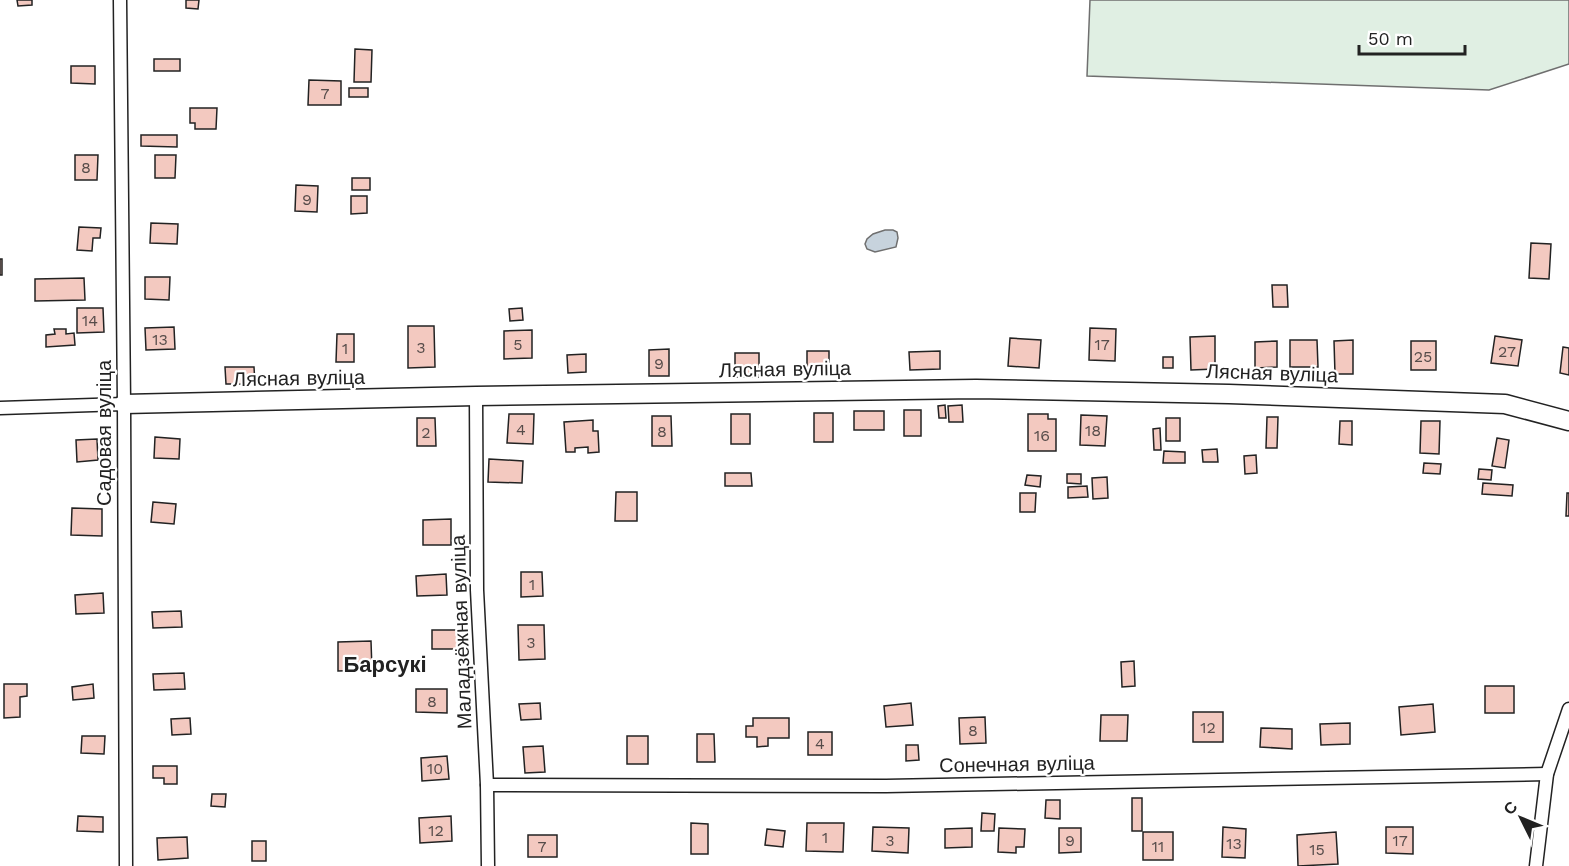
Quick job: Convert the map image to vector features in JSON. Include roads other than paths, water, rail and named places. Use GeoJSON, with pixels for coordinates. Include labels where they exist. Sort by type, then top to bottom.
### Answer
{"type":"FeatureCollection","features":[{"type":"Feature","properties":{"kind":"street","name":"Садовая вуліца"},"geometry":{"type":"LineString","coordinates":[[120,0],[126,866]]}},
{"type":"Feature","properties":{"kind":"street","name":"Лясная вуліца"},"geometry":{"type":"LineString","coordinates":[[0,408],[476,396],[976,389],[1229,394],[1505,404],[1569,421]]}},
{"type":"Feature","properties":{"kind":"street","name":"Маладзёжная вуліца"},"geometry":{"type":"LineString","coordinates":[[476,396],[477,590],[487,785],[488,866]]}},
{"type":"Feature","properties":{"kind":"street"},"geometry":{"type":"LineString","coordinates":[[1536,866],[1547,774],[1569,710]]}},
{"type":"Feature","properties":{"kind":"street","name":"Сонечная вуліца"},"geometry":{"type":"LineString","coordinates":[[487,785],[886,786],[1547,774]]}},
{"type":"Feature","properties":{"kind":"district","name":"Барсукі"},"geometry":{"type":"Point","coordinates":[385,664]}}]}
